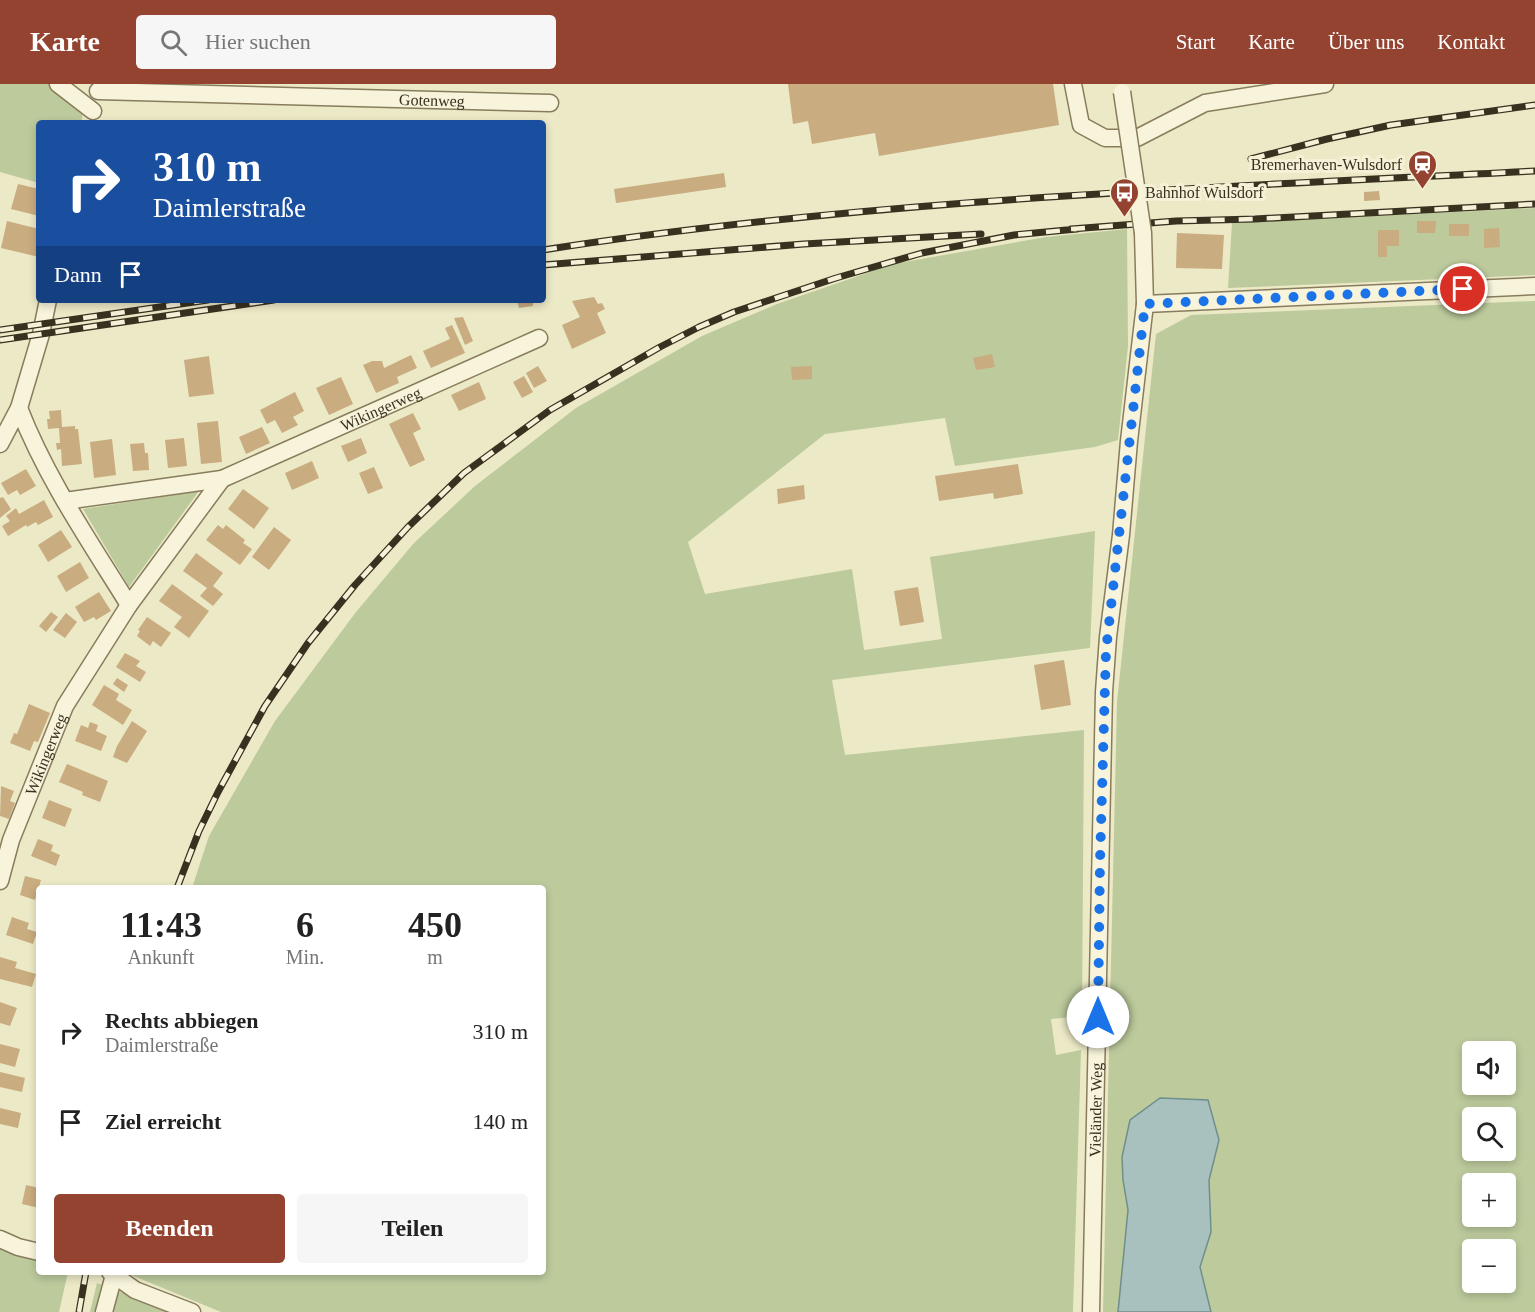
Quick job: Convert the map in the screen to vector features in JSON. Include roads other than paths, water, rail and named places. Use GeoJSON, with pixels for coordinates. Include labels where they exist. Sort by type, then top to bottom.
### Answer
{"type":"FeatureCollection","features":[{"type":"Feature","properties":{"kind":"street"},"geometry":{"type":"LineString","coordinates":[[58,84],[92,117]]}},
{"type":"Feature","properties":{"kind":"street"},"geometry":{"type":"LineString","coordinates":[[1073,84],[1081,125],[1105,138],[1137,138],[1204,103],[1325,84]]}},
{"type":"Feature","properties":{"kind":"street"},"geometry":{"type":"LineString","coordinates":[[92,117],[99,87]]}},
{"type":"Feature","properties":{"kind":"street","name":"Gotenweg"},"geometry":{"type":"LineString","coordinates":[[99,87],[550,103]]}},
{"type":"Feature","properties":{"kind":"street","name":"Vieländer Weg"},"geometry":{"type":"LineString","coordinates":[[1091,1312],[1104,692],[1108,637],[1145,304],[1143,233],[1122,88]]}},
{"type":"Feature","properties":{"kind":"street"},"geometry":{"type":"LineString","coordinates":[[1145,304],[1535,286]]}},
{"type":"Feature","properties":{"kind":"street"},"geometry":{"type":"LineString","coordinates":[[0,444],[20,408],[47,303]]}},
{"type":"Feature","properties":{"kind":"street","name":"Wikingerweg"},"geometry":{"type":"LineString","coordinates":[[65,501],[222,479],[540,338]]}},
{"type":"Feature","properties":{"kind":"street"},"geometry":{"type":"LineString","coordinates":[[20,408],[30,435],[65,501],[129,605]]}},
{"type":"Feature","properties":{"kind":"street","name":"Wikingerweg"},"geometry":{"type":"LineString","coordinates":[[0,881],[6,837],[27,800],[65,706],[129,605],[222,479]]}},
{"type":"Feature","properties":{"kind":"street"},"geometry":{"type":"LineString","coordinates":[[0,1239],[36,1251]]}},
{"type":"Feature","properties":{"kind":"street"},"geometry":{"type":"LineString","coordinates":[[104,1312],[112,1275]]}},
{"type":"Feature","properties":{"kind":"street"},"geometry":{"type":"LineString","coordinates":[[115,1275],[135,1290],[192,1312]]}},
{"type":"Feature","properties":{"kind":"water"},"geometry":{"type":"Polygon","coordinates":[[[1160,1098],[1208,1100],[1219,1140],[1209,1180],[1211,1232],[1200,1267],[1211,1312],[1118,1312],[1128,1210],[1122,1157],[1130,1120],[1160,1098]]]}},
{"type":"Feature","properties":{"kind":"railway"},"geometry":{"type":"LineString","coordinates":[[1251,159],[1391,125],[1535,105]]}},
{"type":"Feature","properties":{"kind":"railway"},"geometry":{"type":"LineString","coordinates":[[546,250],[666,233],[914,207],[1162,190],[1535,171]]}},
{"type":"Feature","properties":{"kind":"railway"},"geometry":{"type":"LineString","coordinates":[[1071,229],[1176,221],[1535,204]]}},
{"type":"Feature","properties":{"kind":"railway"},"geometry":{"type":"LineString","coordinates":[[178,885],[199,831],[218,792],[265,706],[308,643],[355,585],[408,527],[464,473],[550,410],[660,347],[734,312],[836,278],[922,253],[1014,235],[1077,229]]}},
{"type":"Feature","properties":{"kind":"railway"},"geometry":{"type":"LineString","coordinates":[[546,265],[804,244],[981,234]]}},
{"type":"Feature","properties":{"kind":"railway"},"geometry":{"type":"LineString","coordinates":[[0,330],[187,303]]}},
{"type":"Feature","properties":{"kind":"railway"},"geometry":{"type":"LineString","coordinates":[[0,340],[253,303]]}},
{"type":"Feature","properties":{"kind":"railway"},"geometry":{"type":"LineString","coordinates":[[79,1312],[85,1275]]}},
{"type":"Feature","properties":{"kind":"place","name":"Bremerhaven-Wulsdorf"},"geometry":{"type":"Point","coordinates":[1423,190]}},
{"type":"Feature","properties":{"kind":"place","name":"Bahnhof Wulsdorf"},"geometry":{"type":"Point","coordinates":[1124,218]}}]}
